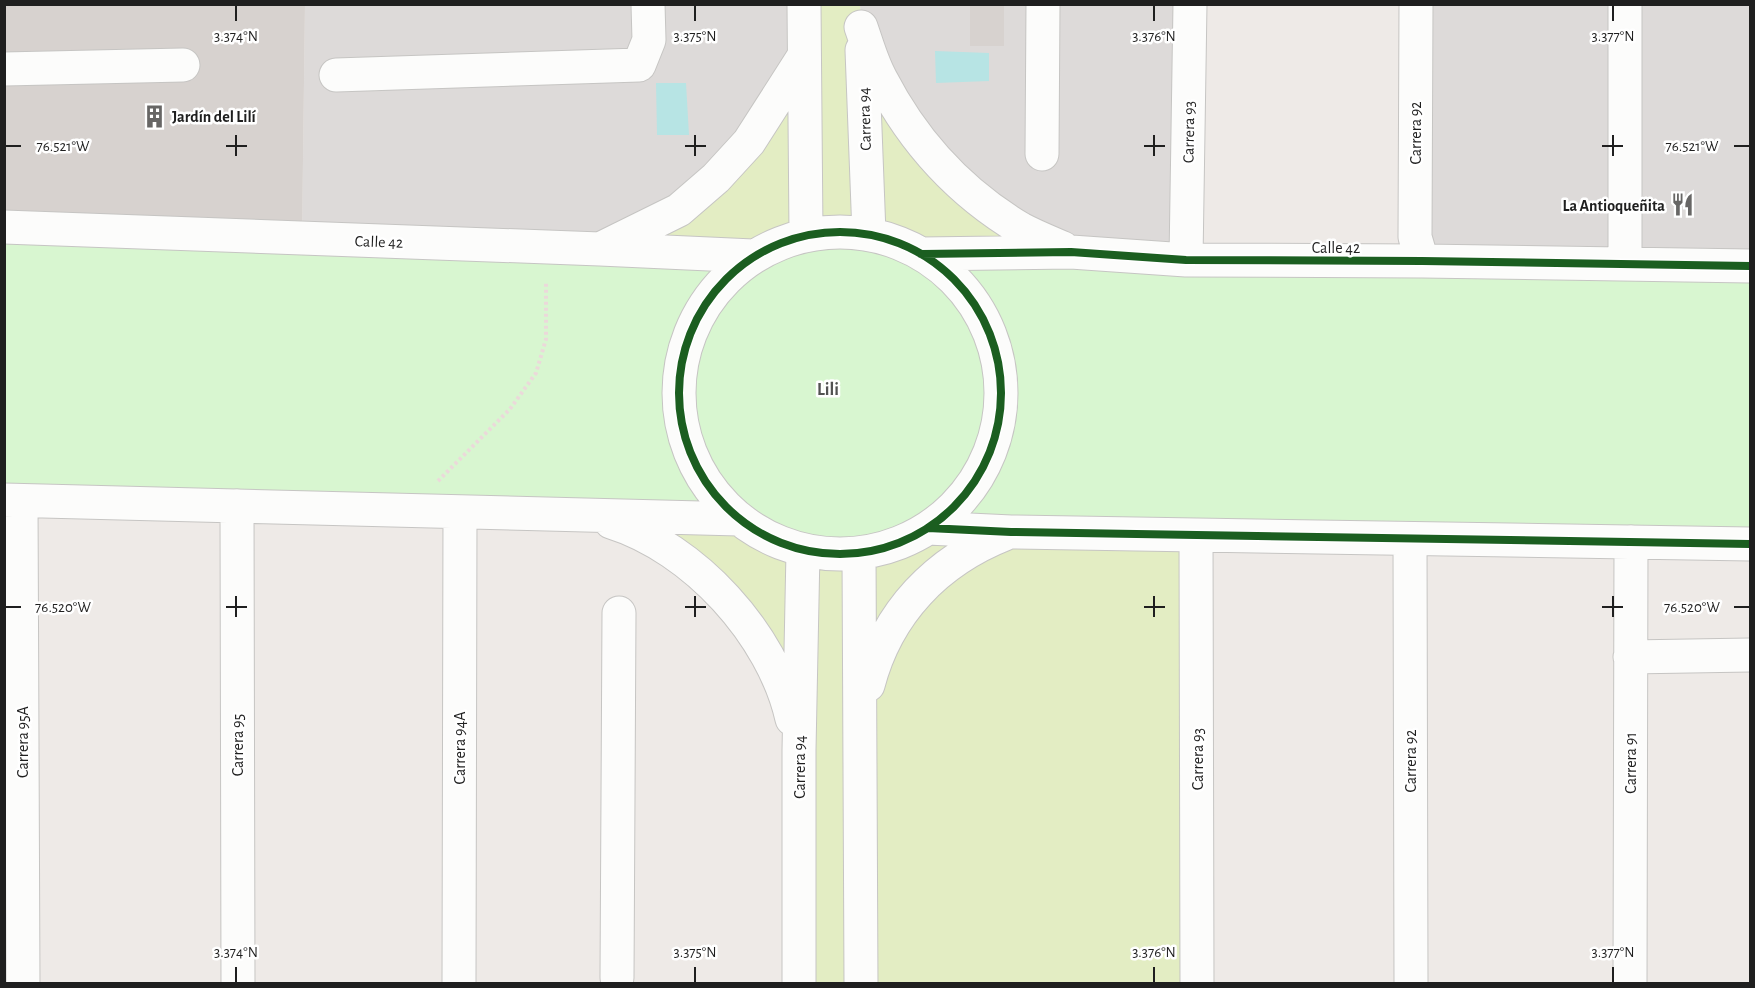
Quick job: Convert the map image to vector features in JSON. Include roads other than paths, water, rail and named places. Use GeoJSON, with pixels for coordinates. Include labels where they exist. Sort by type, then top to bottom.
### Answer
{"type":"FeatureCollection","features":[{"type":"Feature","properties":{"kind":"street"},"geometry":{"type":"LineString","coordinates":[[336,75],[639,65],[649,40],[648,4]]}},
{"type":"Feature","properties":{"kind":"street"},"geometry":{"type":"LineString","coordinates":[[804,4],[806,233]]}},
{"type":"Feature","properties":{"kind":"street"},"geometry":{"type":"LineString","coordinates":[[1042,154],[1043,4]]}},
{"type":"Feature","properties":{"kind":"street","name":"Carrera 93"},"geometry":{"type":"LineString","coordinates":[[1186,260],[1190,4]]}},
{"type":"Feature","properties":{"kind":"street","name":"Carrera 92"},"geometry":{"type":"LineString","coordinates":[[1416,4],[1415,237],[1422,261]]}},
{"type":"Feature","properties":{"kind":"street"},"geometry":{"type":"LineString","coordinates":[[1625,4],[1625,264]]}},
{"type":"Feature","properties":{"kind":"street"},"geometry":{"type":"LineString","coordinates":[[861,16],[880,77],[906,123],[939,165],[979,201],[1023,230],[1071,252]]}},
{"type":"Feature","properties":{"kind":"street","name":"Carrera 94"},"geometry":{"type":"LineString","coordinates":[[861,16],[869,234]]}},
{"type":"Feature","properties":{"kind":"street"},"geometry":{"type":"LineString","coordinates":[[600,249],[679,210],[716,178],[749,142],[804,56]]}},
{"type":"Feature","properties":{"kind":"street"},"geometry":{"type":"LineString","coordinates":[[4,69],[183,65]]}},
{"type":"Feature","properties":{"kind":"street","name":"Calle 42"},"geometry":{"type":"LineString","coordinates":[[4,227],[753,256]]}},
{"type":"Feature","properties":{"kind":"street"},"geometry":{"type":"LineString","coordinates":[[850,231],[869,234],[887,238],[921,254],[954,279],[978,311],[994,349],[1000,389],[996,430],[982,468],[958,502],[928,528],[895,545],[877,550],[841,555],[803,551],[759,533],[739,519],[713,492],[693,459],[681,422],[679,384],[686,346],[701,311],[724,281],[753,256],[771,246],[806,233],[850,231]]}},
{"type":"Feature","properties":{"kind":"street","name":"Calle 42"},"geometry":{"type":"LineString","coordinates":[[921,254],[1071,252],[1186,260],[1750,266]]}},
{"type":"Feature","properties":{"kind":"street"},"geometry":{"type":"LineString","coordinates":[[13,501],[739,519]]}},
{"type":"Feature","properties":{"kind":"street","name":"Carrera 95A"},"geometry":{"type":"LineString","coordinates":[[13,501],[23,984]]}},
{"type":"Feature","properties":{"kind":"street","name":"Carrera 95"},"geometry":{"type":"LineString","coordinates":[[237,506],[238,984]]}},
{"type":"Feature","properties":{"kind":"street","name":"Carrera 94A"},"geometry":{"type":"LineString","coordinates":[[459,984],[460,512]]}},
{"type":"Feature","properties":{"kind":"street"},"geometry":{"type":"LineString","coordinates":[[577,515],[614,523],[648,539],[681,558],[711,583],[737,611],[759,642],[777,676],[799,750]]}},
{"type":"Feature","properties":{"kind":"street"},"geometry":{"type":"LineString","coordinates":[[928,528],[1011,532],[1750,544]]}},
{"type":"Feature","properties":{"kind":"street"},"geometry":{"type":"LineString","coordinates":[[861,728],[864,699],[871,670],[882,643],[897,618],[935,575],[958,557],[1011,532]]}},
{"type":"Feature","properties":{"kind":"street","name":"Carrera 93"},"geometry":{"type":"LineString","coordinates":[[1196,535],[1197,984]]}},
{"type":"Feature","properties":{"kind":"street","name":"Carrera 92"},"geometry":{"type":"LineString","coordinates":[[1410,539],[1411,984]]}},
{"type":"Feature","properties":{"kind":"street","name":"Carrera 91"},"geometry":{"type":"LineString","coordinates":[[1630,984],[1631,542]]}},
{"type":"Feature","properties":{"kind":"street","name":"Carrera 94"},"geometry":{"type":"LineString","coordinates":[[799,984],[799,750],[803,551]]}},
{"type":"Feature","properties":{"kind":"street"},"geometry":{"type":"LineString","coordinates":[[859,553],[861,984]]}},
{"type":"Feature","properties":{"kind":"street"},"geometry":{"type":"LineString","coordinates":[[617,978],[618,613]]}},
{"type":"Feature","properties":{"kind":"street"},"geometry":{"type":"LineString","coordinates":[[1630,657],[1750,655]]}},
{"type":"Feature","properties":{"kind":"water"},"geometry":{"type":"Polygon","coordinates":[[[935,51],[989,53],[989,81],[936,83],[935,51]]]}},
{"type":"Feature","properties":{"kind":"water"},"geometry":{"type":"Polygon","coordinates":[[[656,83],[686,83],[689,135],[657,135],[656,83]]]}},
{"type":"Feature","properties":{"kind":"place","name":"Jardín del Lilí"},"geometry":{"type":"Point","coordinates":[154,116]}},
{"type":"Feature","properties":{"kind":"place","name":"La Antioqueñita"},"geometry":{"type":"Point","coordinates":[1683,205]}},
{"type":"Feature","properties":{"kind":"district","name":"Lili"},"geometry":{"type":"Point","coordinates":[828,389]}}]}
